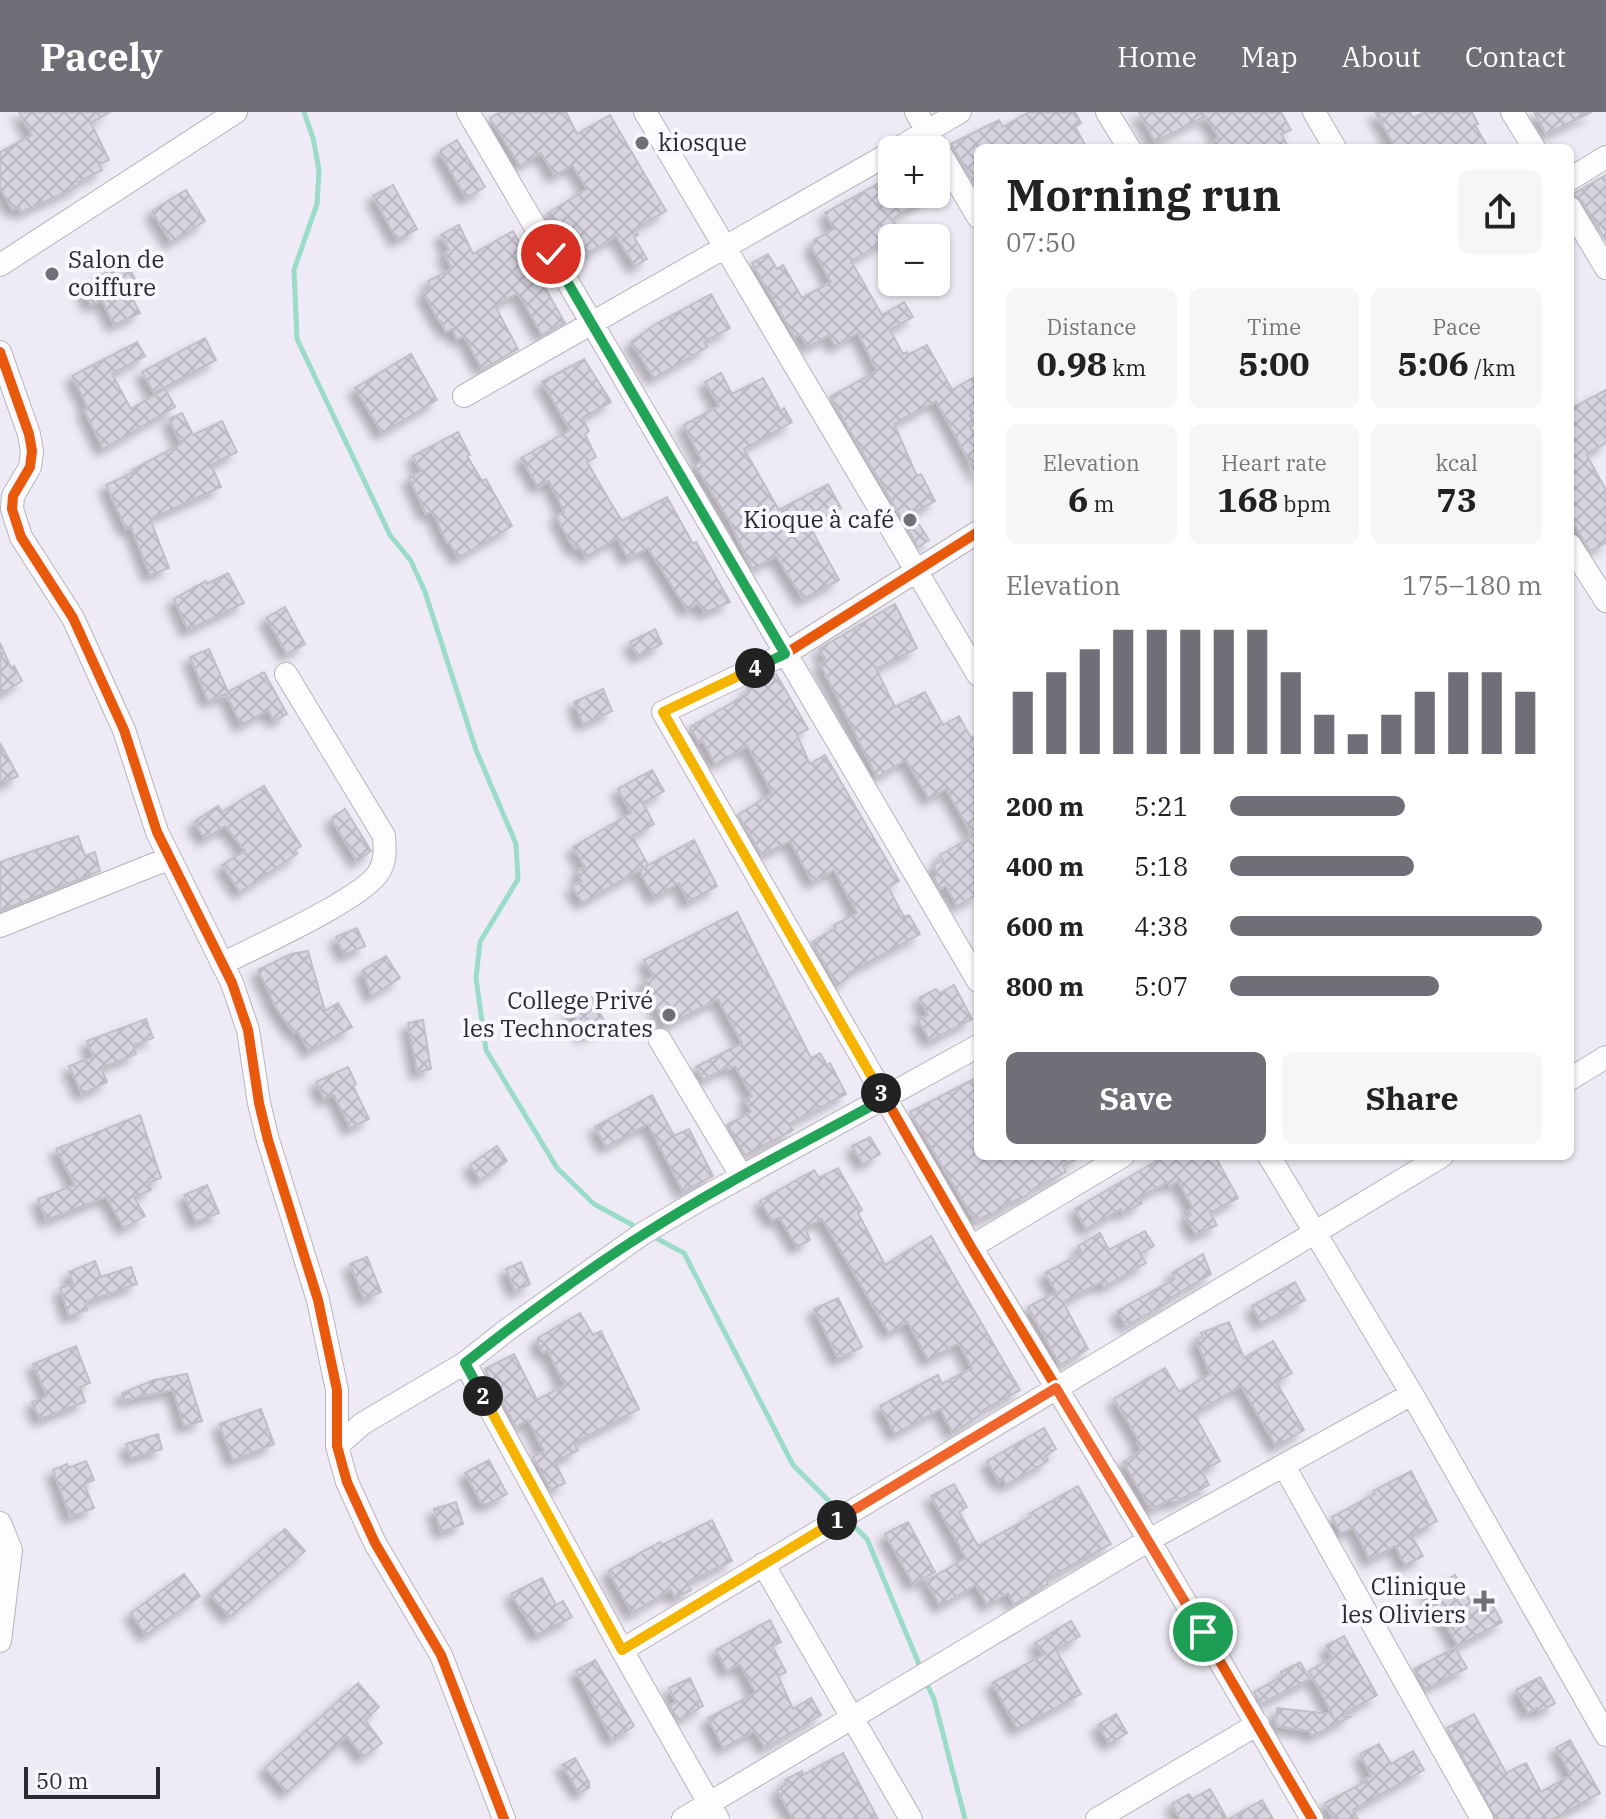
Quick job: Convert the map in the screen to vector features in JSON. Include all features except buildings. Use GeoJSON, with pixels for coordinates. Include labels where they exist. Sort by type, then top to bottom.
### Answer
{"type":"FeatureCollection","features":[{"type":"Feature","properties":{"kind":"street"},"geometry":{"type":"LineString","coordinates":[[0,265],[236,112]]}},
{"type":"Feature","properties":{"kind":"street"},"geometry":{"type":"LineString","coordinates":[[468,112],[974,974]]}},
{"type":"Feature","properties":{"kind":"street"},"geometry":{"type":"LineString","coordinates":[[645,112],[974,668]]}},
{"type":"Feature","properties":{"kind":"street"},"geometry":{"type":"LineString","coordinates":[[960,112],[922,122],[974,210]]}},
{"type":"Feature","properties":{"kind":"street"},"geometry":{"type":"LineString","coordinates":[[1107,112],[1127,144]]}},
{"type":"Feature","properties":{"kind":"street"},"geometry":{"type":"LineString","coordinates":[[1314,112],[1333,144]]}},
{"type":"Feature","properties":{"kind":"street"},"geometry":{"type":"LineString","coordinates":[[1512,112],[1532,144]]}},
{"type":"Feature","properties":{"kind":"street"},"geometry":{"type":"LineString","coordinates":[[1574,177],[1606,157]]}},
{"type":"Feature","properties":{"kind":"street"},"geometry":{"type":"LineString","coordinates":[[464,396],[878,160]]}},
{"type":"Feature","properties":{"kind":"street"},"geometry":{"type":"LineString","coordinates":[[1574,215],[1606,268]]}},
{"type":"Feature","properties":{"kind":"street"},"geometry":{"type":"LineString","coordinates":[[0,352],[32,451],[30,467],[6,512],[73,618],[124,730],[157,832],[222,964],[248,1030],[268,1140],[318,1300],[337,1390],[337,1446],[347,1482],[375,1543],[441,1655],[504,1819]]}},
{"type":"Feature","properties":{"kind":"street"},"geometry":{"type":"LineString","coordinates":[[974,534],[785,654],[663,712],[884,1099],[1149,1540],[1312,1819]]}},
{"type":"Feature","properties":{"kind":"street"},"geometry":{"type":"LineString","coordinates":[[1574,558],[1606,601]]}},
{"type":"Feature","properties":{"kind":"street"},"geometry":{"type":"LineString","coordinates":[[222,964],[352,896],[378,875],[386,858],[384,836],[286,674]]}},
{"type":"Feature","properties":{"kind":"street"},"geometry":{"type":"LineString","coordinates":[[0,926],[170,858]]}},
{"type":"Feature","properties":{"kind":"street"},"geometry":{"type":"LineString","coordinates":[[660,1040],[742,1177]]}},
{"type":"Feature","properties":{"kind":"street"},"geometry":{"type":"LineString","coordinates":[[337,1446],[362,1424],[465,1363],[642,1234],[974,1048]]}},
{"type":"Feature","properties":{"kind":"street"},"geometry":{"type":"LineString","coordinates":[[1574,1077],[1606,1057]]}},
{"type":"Feature","properties":{"kind":"street"},"geometry":{"type":"LineString","coordinates":[[971,1247],[1116,1160]]}},
{"type":"Feature","properties":{"kind":"street"},"geometry":{"type":"LineString","coordinates":[[1272,1160],[1317,1231],[1412,1394],[1606,1735]]}},
{"type":"Feature","properties":{"kind":"street"},"geometry":{"type":"LineString","coordinates":[[622,1650],[1435,1160]]}},
{"type":"Feature","properties":{"kind":"street"},"geometry":{"type":"LineString","coordinates":[[465,1363],[714,1811]]}},
{"type":"Feature","properties":{"kind":"street"},"geometry":{"type":"LineString","coordinates":[[683,1819],[714,1811],[853,1719],[1149,1540],[1412,1394]]}},
{"type":"Feature","properties":{"kind":"street"},"geometry":{"type":"LineString","coordinates":[[1284,1466],[1482,1819]]}},
{"type":"Feature","properties":{"kind":"street"},"geometry":{"type":"LineString","coordinates":[[0,1523],[11,1550],[0,1641]]}},
{"type":"Feature","properties":{"kind":"street"},"geometry":{"type":"LineString","coordinates":[[763,1564],[911,1819]]}},
{"type":"Feature","properties":{"kind":"street"},"geometry":{"type":"LineString","coordinates":[[1107,1816],[1258,1724]]}},
{"type":"Feature","properties":{"kind":"waterway"},"geometry":{"type":"LineString","coordinates":[[304,112],[319,170],[317,204],[294,270],[297,339],[390,535],[411,561],[425,592],[476,750],[516,844],[518,879],[480,942],[476,978],[486,1050],[557,1168],[594,1204],[638,1228]]}},
{"type":"Feature","properties":{"kind":"waterway"},"geometry":{"type":"LineString","coordinates":[[654,1237],[684,1253],[793,1465],[839,1511]]}},
{"type":"Feature","properties":{"kind":"waterway"},"geometry":{"type":"LineString","coordinates":[[849,1521],[867,1539],[921,1669]]}},
{"type":"Feature","properties":{"kind":"waterway"},"geometry":{"type":"LineString","coordinates":[[926,1682],[934,1699],[965,1819]]}},
{"type":"Feature","properties":{"kind":"cycle path"},"geometry":{"type":"LineString","coordinates":[[0,352],[32,451],[30,467],[13,496],[12,509],[21,537],[73,618],[124,730],[157,832],[232,983],[248,1030],[268,1140],[318,1300],[337,1390],[337,1446],[347,1482],[375,1543],[441,1655],[504,1819]]}},
{"type":"Feature","properties":{"kind":"cycle path"},"geometry":{"type":"LineString","coordinates":[[974,535],[785,654],[663,712],[971,1247],[1149,1540],[1312,1819]]}},
{"type":"Feature","properties":{"kind":"place","name":"kiosque"},"geometry":{"type":"Point","coordinates":[642,143]}},
{"type":"Feature","properties":{"kind":"place","name":"Salon de coiffure"},"geometry":{"type":"Point","coordinates":[52,274]}},
{"type":"Feature","properties":{"kind":"place","name":"Kioque à café"},"geometry":{"type":"Point","coordinates":[910,520]}},
{"type":"Feature","properties":{"kind":"place","name":"College Privé les Technocrates"},"geometry":{"type":"Point","coordinates":[669,1015]}},
{"type":"Feature","properties":{"kind":"place","name":"Clinique les Oliviers"},"geometry":{"type":"Point","coordinates":[1484,1601]}},
{"type":"Feature","properties":{"kind":"route"},"geometry":{"type":"LineString","coordinates":[[551,254],[785,654],[663,712],[884,1099],[642,1234],[465,1363],[622,1650],[1056,1388],[1203,1632]]}}]}
